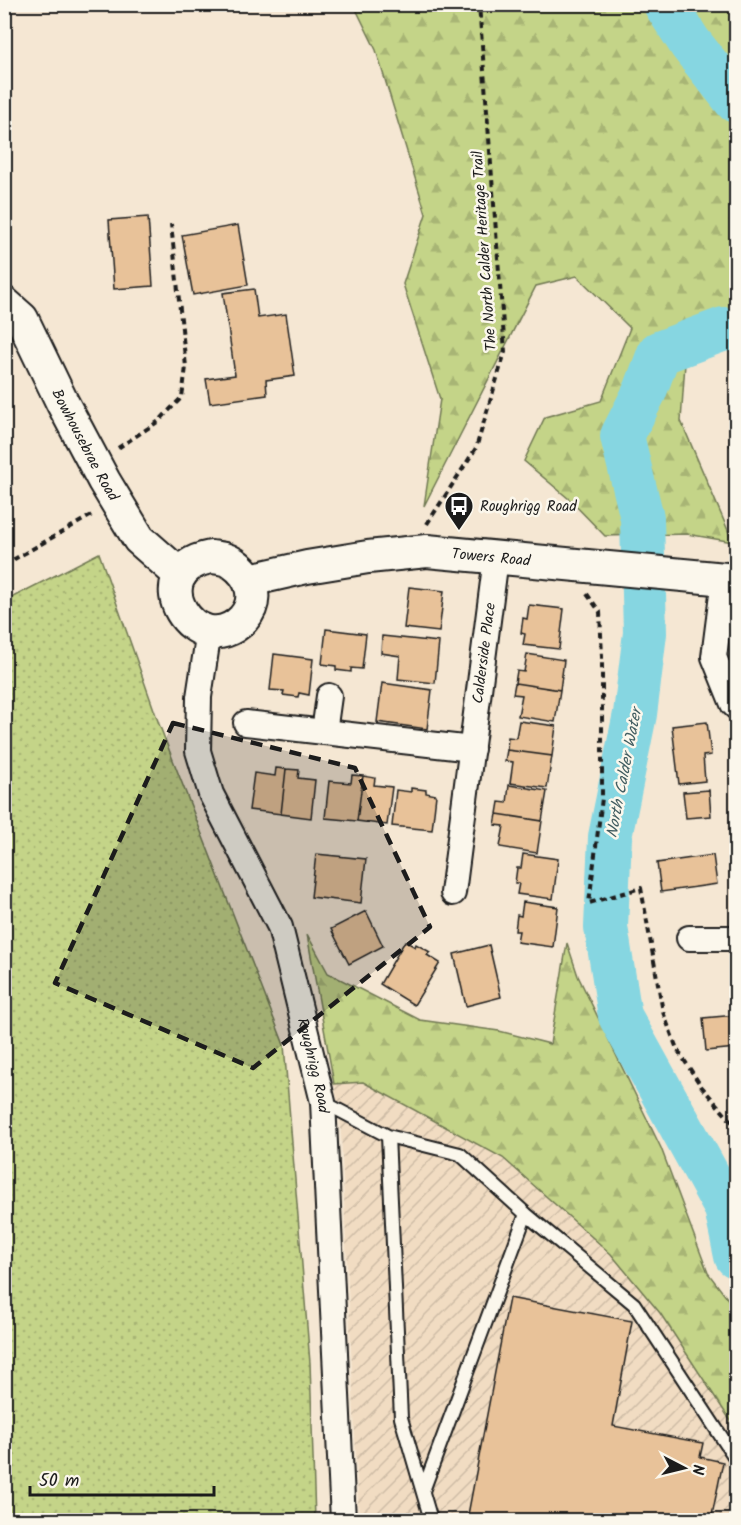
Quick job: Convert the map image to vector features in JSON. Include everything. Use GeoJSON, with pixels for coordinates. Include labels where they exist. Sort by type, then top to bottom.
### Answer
{"type":"FeatureCollection","features":[{"type":"Feature","properties":{"kind":"street","name":"Bowhousebrae Road"},"geometry":{"type":"LineString","coordinates":[[4,303],[22,319],[62,402],[139,538],[180,575]]}},
{"type":"Feature","properties":{"kind":"street","name":"Towers Road"},"geometry":{"type":"LineString","coordinates":[[250,580],[307,567],[368,557],[427,551],[730,579]]}},
{"type":"Feature","properties":{"kind":"street"},"geometry":{"type":"LineString","coordinates":[[211,557],[232,562],[250,580],[252,595],[250,606],[243,618],[231,628],[209,631],[196,627],[187,621],[179,610],[176,590],[180,575],[186,567],[198,559],[211,557]]}},
{"type":"Feature","properties":{"kind":"street","name":"Calderside Place"},"geometry":{"type":"LineString","coordinates":[[453,893],[496,558]]}},
{"type":"Feature","properties":{"kind":"street"},"geometry":{"type":"LineString","coordinates":[[730,579],[714,657],[733,704],[736,706]]}},
{"type":"Feature","properties":{"kind":"street","name":"Roughrigg Road"},"geometry":{"type":"LineString","coordinates":[[209,631],[199,697],[198,751],[211,794],[280,927],[323,1102],[343,1521]]}},
{"type":"Feature","properties":{"kind":"street"},"geometry":{"type":"LineString","coordinates":[[324,732],[329,696]]}},
{"type":"Feature","properties":{"kind":"street"},"geometry":{"type":"LineString","coordinates":[[246,723],[472,749]]}},
{"type":"Feature","properties":{"kind":"street"},"geometry":{"type":"LineString","coordinates":[[689,938],[736,938]]}},
{"type":"Feature","properties":{"kind":"lane"},"geometry":{"type":"LineString","coordinates":[[323,1102],[388,1136],[460,1154],[526,1214],[634,1304],[736,1459]]}},
{"type":"Feature","properties":{"kind":"lane"},"geometry":{"type":"LineString","coordinates":[[388,1136],[401,1418],[431,1521]]}},
{"type":"Feature","properties":{"kind":"lane"},"geometry":{"type":"LineString","coordinates":[[423,1491],[526,1214]]}},
{"type":"Feature","properties":{"kind":"path","name":"The North Calder Heritage Trail"},"geometry":{"type":"LineString","coordinates":[[427,551],[427,525],[476,448],[505,352],[479,4]]}},
{"type":"Feature","properties":{"kind":"path"},"geometry":{"type":"LineString","coordinates":[[95,463],[159,421],[182,397],[186,366],[171,224]]}},
{"type":"Feature","properties":{"kind":"path"},"geometry":{"type":"LineString","coordinates":[[4,565],[117,501]]}},
{"type":"Feature","properties":{"kind":"path"},"geometry":{"type":"LineString","coordinates":[[582,586],[600,612],[602,657],[602,798],[589,903],[641,888],[663,1012],[677,1049],[701,1086],[736,1128]]}},
{"type":"Feature","properties":{"kind":"highlighted area"},"geometry":{"type":"Polygon","coordinates":[[[173,723],[355,768],[430,927],[253,1068],[55,983],[173,723]]]}},
{"type":"Feature","properties":{"kind":"shaded area"},"geometry":{"type":"Polygon","coordinates":[[[363,1082],[453,1127],[503,1158],[611,1254],[660,1313],[736,1429],[736,1520],[359,1520],[340,1112],[334,1084],[363,1082]]]}},
{"type":"Feature","properties":{"kind":"green space"},"geometry":{"type":"Polygon","coordinates":[[[354,5],[736,5],[736,332],[688,320],[681,421],[733,542],[687,534],[605,536],[569,499],[524,461],[545,417],[601,401],[630,328],[577,276],[536,286],[424,506],[440,399],[403,284],[426,214],[376,50],[354,5]]]}},
{"type":"Feature","properties":{"kind":"green space"},"geometry":{"type":"Polygon","coordinates":[[[99,553],[159,724],[284,1045],[310,1363],[315,1520],[5,1520],[5,601],[99,553]]]}},
{"type":"Feature","properties":{"kind":"green space"},"geometry":{"type":"Polygon","coordinates":[[[307,934],[328,973],[420,1020],[499,1031],[550,1044],[567,943],[578,976],[661,1148],[708,1273],[736,1310],[736,1429],[660,1313],[611,1254],[503,1158],[363,1082],[334,1084],[307,934]]]}},
{"type":"Feature","properties":{"kind":"building"},"geometry":{"type":"Polygon","coordinates":[[[148,217],[153,286],[114,289],[109,220],[148,217]]]}},
{"type":"Feature","properties":{"kind":"building"},"geometry":{"type":"Polygon","coordinates":[[[238,225],[248,285],[193,295],[182,235],[238,225]]]}},
{"type":"Feature","properties":{"kind":"building"},"geometry":{"type":"Polygon","coordinates":[[[254,289],[258,318],[286,314],[295,376],[266,380],[267,395],[210,403],[206,379],[235,375],[223,293],[254,289]]]}},
{"type":"Feature","properties":{"kind":"building"},"geometry":{"type":"Polygon","coordinates":[[[734,379],[736,379],[736,447],[730,446],[734,379]]]}},
{"type":"Feature","properties":{"kind":"building"},"geometry":{"type":"Polygon","coordinates":[[[409,587],[444,591],[439,632],[404,628],[409,587]]]}},
{"type":"Feature","properties":{"kind":"building"},"geometry":{"type":"Polygon","coordinates":[[[529,605],[564,609],[559,649],[523,645],[525,634],[521,633],[523,618],[527,619],[529,605]]]}},
{"type":"Feature","properties":{"kind":"building"},"geometry":{"type":"Polygon","coordinates":[[[326,629],[366,634],[362,669],[351,668],[351,672],[336,670],[336,666],[322,664],[326,629]]]}},
{"type":"Feature","properties":{"kind":"building"},"geometry":{"type":"Polygon","coordinates":[[[382,636],[439,642],[435,683],[398,679],[400,656],[381,653],[382,636]]]}},
{"type":"Feature","properties":{"kind":"building"},"geometry":{"type":"Polygon","coordinates":[[[274,654],[313,659],[309,695],[299,693],[298,697],[283,695],[284,691],[270,690],[274,654]]]}},
{"type":"Feature","properties":{"kind":"building"},"geometry":{"type":"Polygon","coordinates":[[[527,654],[564,660],[560,690],[515,683],[517,671],[524,672],[527,654]]]}},
{"type":"Feature","properties":{"kind":"building"},"geometry":{"type":"Polygon","coordinates":[[[382,683],[432,690],[427,729],[377,722],[382,683]]]}},
{"type":"Feature","properties":{"kind":"building"},"geometry":{"type":"Polygon","coordinates":[[[515,683],[560,690],[555,722],[518,716],[522,695],[513,694],[515,683]]]}},
{"type":"Feature","properties":{"kind":"building"},"geometry":{"type":"Polygon","coordinates":[[[519,721],[556,726],[552,756],[507,750],[508,737],[516,738],[519,721]]]}},
{"type":"Feature","properties":{"kind":"building"},"geometry":{"type":"Polygon","coordinates":[[[707,722],[711,755],[703,756],[705,781],[679,784],[672,726],[707,722]]]}},
{"type":"Feature","properties":{"kind":"building"},"geometry":{"type":"Polygon","coordinates":[[[507,750],[552,756],[547,788],[510,783],[513,762],[505,761],[507,750]]]}},
{"type":"Feature","properties":{"kind":"building"},"geometry":{"type":"Polygon","coordinates":[[[276,768],[286,769],[281,814],[249,810],[254,773],[275,776],[276,768]]]}},
{"type":"Feature","properties":{"kind":"building"},"geometry":{"type":"Polygon","coordinates":[[[286,769],[299,770],[298,778],[315,780],[311,818],[281,814],[286,769]]]}},
{"type":"Feature","properties":{"kind":"building"},"geometry":{"type":"Polygon","coordinates":[[[352,775],[363,776],[357,821],[325,818],[329,781],[351,783],[352,775]]]}},
{"type":"Feature","properties":{"kind":"building"},"geometry":{"type":"Polygon","coordinates":[[[363,776],[375,778],[374,785],[392,787],[387,825],[357,821],[363,776]]]}},
{"type":"Feature","properties":{"kind":"building"},"geometry":{"type":"Polygon","coordinates":[[[509,785],[547,791],[542,821],[497,814],[499,802],[507,803],[509,785]]]}},
{"type":"Feature","properties":{"kind":"building"},"geometry":{"type":"Polygon","coordinates":[[[411,788],[426,790],[426,793],[436,795],[432,830],[392,826],[396,790],[411,792],[411,788]]]}},
{"type":"Feature","properties":{"kind":"building"},"geometry":{"type":"Polygon","coordinates":[[[709,790],[711,816],[686,818],[683,792],[709,790]]]}},
{"type":"Feature","properties":{"kind":"building"},"geometry":{"type":"Polygon","coordinates":[[[497,814],[542,821],[537,853],[500,847],[504,826],[495,825],[497,814]]]}},
{"type":"Feature","properties":{"kind":"building"},"geometry":{"type":"Polygon","coordinates":[[[316,854],[366,859],[361,903],[311,897],[316,854]]]}},
{"type":"Feature","properties":{"kind":"building"},"geometry":{"type":"Polygon","coordinates":[[[523,854],[558,859],[553,899],[517,894],[519,883],[515,883],[517,868],[521,868],[523,854]]]}},
{"type":"Feature","properties":{"kind":"building"},"geometry":{"type":"Polygon","coordinates":[[[713,855],[717,884],[661,892],[657,863],[713,855]]]}},
{"type":"Feature","properties":{"kind":"building"},"geometry":{"type":"Polygon","coordinates":[[[523,902],[558,907],[553,947],[517,942],[519,931],[515,931],[517,915],[521,916],[523,902]]]}},
{"type":"Feature","properties":{"kind":"building"},"geometry":{"type":"Polygon","coordinates":[[[366,911],[383,946],[349,964],[331,929],[366,911]]]}},
{"type":"Feature","properties":{"kind":"building"},"geometry":{"type":"Polygon","coordinates":[[[405,941],[430,952],[427,955],[440,963],[414,1005],[380,984],[405,941]]]}},
{"type":"Feature","properties":{"kind":"building"},"geometry":{"type":"Polygon","coordinates":[[[489,945],[501,997],[466,1006],[454,954],[489,945]]]}},
{"type":"Feature","properties":{"kind":"building"},"geometry":{"type":"Polygon","coordinates":[[[736,1015],[736,1048],[706,1051],[703,1018],[736,1015]]]}},
{"type":"Feature","properties":{"kind":"building"},"geometry":{"type":"Polygon","coordinates":[[[509,1298],[632,1321],[613,1426],[703,1443],[700,1457],[723,1462],[711,1520],[467,1520],[509,1298]]]}},
{"type":"Feature","properties":{"kind":"waterway","name":"North Calder Water"},"geometry":{"type":"LineString","coordinates":[[665,4],[690,43],[736,101]]}},
{"type":"Feature","properties":{"kind":"waterway","name":"North Calder Water"},"geometry":{"type":"LineString","coordinates":[[736,330],[724,329],[659,353],[645,391],[622,436],[642,518],[645,633],[635,714],[610,837],[606,927],[620,1016],[726,1208],[736,1256]]}},
{"type":"Feature","properties":{"kind":"place","name":"Roughrigg Road"},"geometry":{"type":"Point","coordinates":[459,532]}}]}
